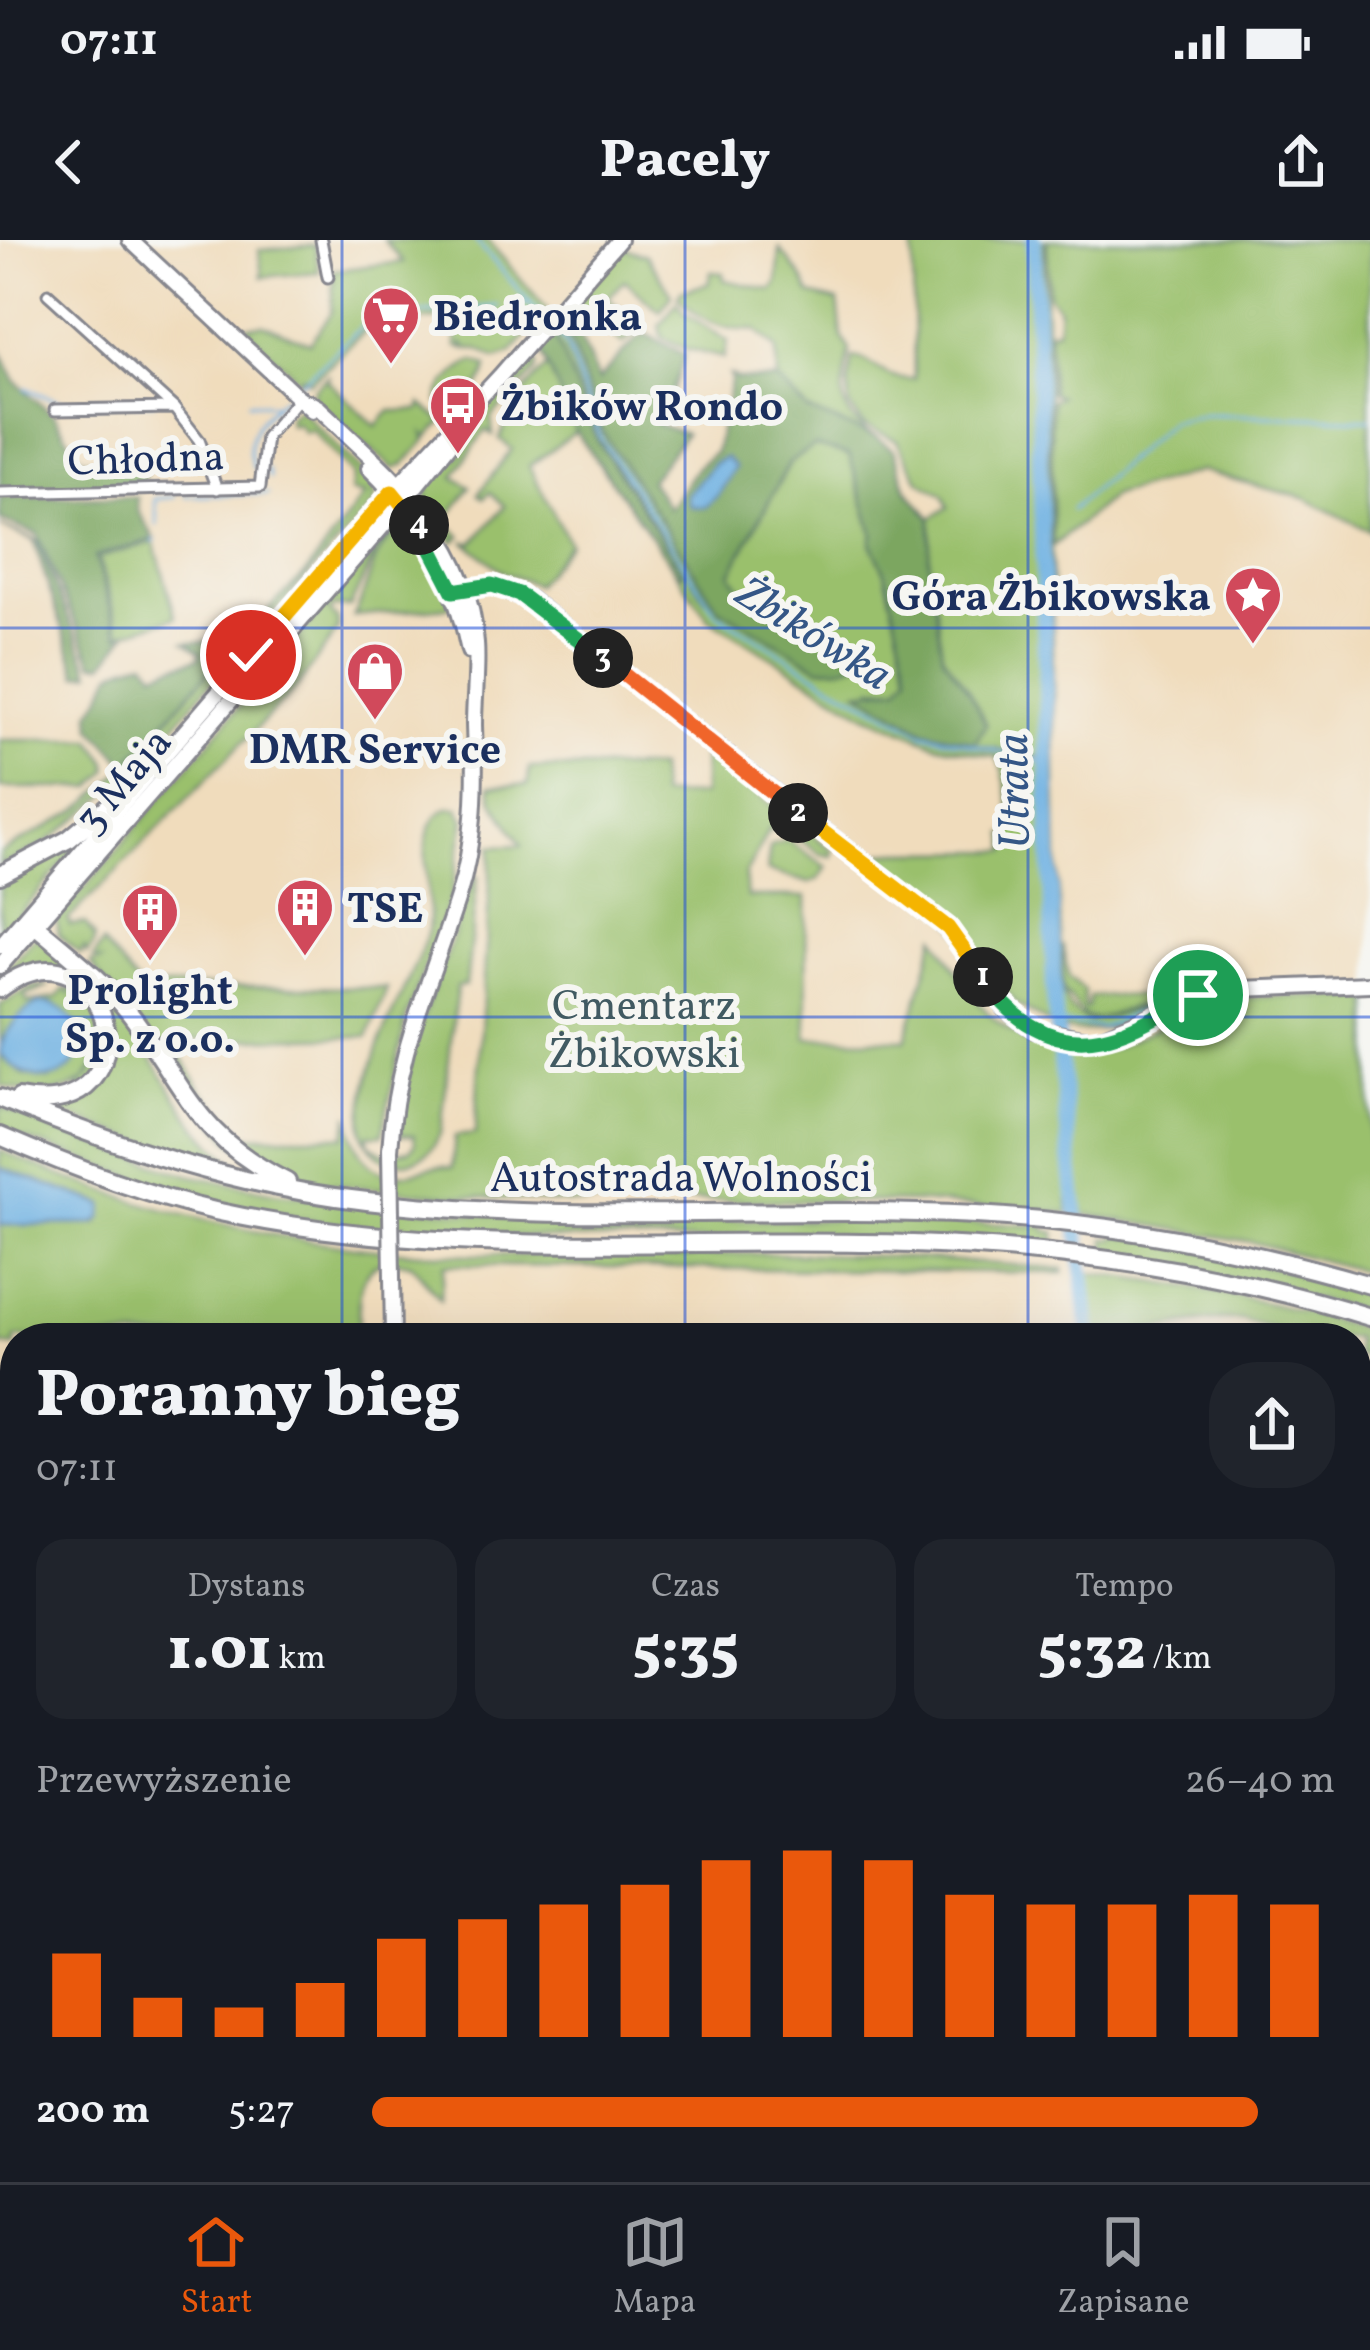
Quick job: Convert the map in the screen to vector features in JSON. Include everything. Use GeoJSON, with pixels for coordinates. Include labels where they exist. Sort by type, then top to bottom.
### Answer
{"type":"FeatureCollection","features":[{"type":"Feature","properties":{"kind":"highway"},"geometry":{"type":"LineString","coordinates":[[0,875],[69,838],[141,779]]}},
{"type":"Feature","properties":{"kind":"highway"},"geometry":{"type":"LineString","coordinates":[[36,926],[122,1004],[196,1112],[232,1150],[256,1167],[322,1195]]}},
{"type":"Feature","properties":{"kind":"highway"},"geometry":{"type":"LineString","coordinates":[[0,988],[39,972],[69,976],[98,999],[108,1034],[102,1064],[77,1092],[37,1101],[0,1096]]}},
{"type":"Feature","properties":{"kind":"highway","name":"Autostrada Wolności"},"geometry":{"type":"LineString","coordinates":[[0,1096],[160,1158],[322,1195],[467,1211],[930,1214],[1061,1223],[1234,1250],[1370,1285]]}},
{"type":"Feature","properties":{"kind":"highway","name":"Autostrada Wolności"},"geometry":{"type":"LineString","coordinates":[[0,1136],[186,1203],[368,1235],[484,1243],[911,1244],[1064,1254],[1269,1288],[1370,1317]]}},
{"type":"Feature","properties":{"kind":"main road"},"geometry":{"type":"LineString","coordinates":[[130,240],[319,408],[441,535],[476,643],[476,782],[468,850],[450,924],[403,1052],[390,1150],[393,1323]]}},
{"type":"Feature","properties":{"kind":"main road","name":"3 Maja"},"geometry":{"type":"LineString","coordinates":[[0,966],[401,493],[452,424],[471,409],[620,240]]}},
{"type":"Feature","properties":{"kind":"main road","name":"3 Maja"},"geometry":{"type":"LineString","coordinates":[[0,946],[141,779],[401,493]]}},
{"type":"Feature","properties":{"kind":"main road"},"geometry":{"type":"LineString","coordinates":[[460,590],[504,587],[529,599],[948,928],[1007,1010],[1034,1030],[1106,1037],[1212,990],[1370,984]]}},
{"type":"Feature","properties":{"kind":"main road"},"geometry":{"type":"LineString","coordinates":[[13,931],[36,926]]}},
{"type":"Feature","properties":{"kind":"street"},"geometry":{"type":"LineString","coordinates":[[321,240],[328,277]]}},
{"type":"Feature","properties":{"kind":"street"},"geometry":{"type":"LineString","coordinates":[[48,294],[174,409],[200,440],[217,489]]}},
{"type":"Feature","properties":{"kind":"street","name":"Chłodna"},"geometry":{"type":"LineString","coordinates":[[0,494],[260,487],[266,437],[304,399]]}},
{"type":"Feature","properties":{"kind":"street"},"geometry":{"type":"LineString","coordinates":[[55,410],[174,409]]}},
{"type":"Feature","properties":{"kind":"green space"},"geometry":{"type":"Polygon","coordinates":[[[384,240],[487,240],[547,309],[511,353],[496,358],[466,349],[462,343],[463,349],[457,347],[455,327],[445,318],[372,324],[310,382],[304,376],[299,380],[244,327],[263,325],[310,343],[332,312],[334,270],[403,262],[384,240]]]}},
{"type":"Feature","properties":{"kind":"green space"},"geometry":{"type":"Polygon","coordinates":[[[913,240],[1030,240],[1042,758],[929,735],[1043,763],[1054,1027],[1015,1003],[947,915],[868,857],[898,852],[1008,851],[1009,805],[997,757],[935,744],[866,715],[708,618],[598,441],[553,332],[563,339],[599,438],[706,601],[600,436],[564,334],[557,327],[563,320],[560,317],[621,247],[646,255],[672,295],[660,311],[624,280],[608,298],[640,326],[623,343],[594,318],[570,337],[602,431],[718,608],[770,637],[859,653],[769,609],[739,586],[731,573],[789,464],[814,446],[849,455],[873,533],[871,543],[885,572],[909,674],[900,687],[871,688],[986,724],[942,655],[929,560],[931,518],[948,507],[943,495],[920,482],[897,441],[863,425],[850,407],[853,357],[892,376],[914,379],[913,240]]]}},
{"type":"Feature","properties":{"kind":"green space"},"geometry":{"type":"Polygon","coordinates":[[[1038,240],[1044,240],[1061,990],[1070,1008],[1088,1022],[1139,1009],[1143,1017],[1093,1031],[1061,1029],[1056,971],[1045,517],[1050,511],[1045,506],[1038,240]]]}},
{"type":"Feature","properties":{"kind":"green space"},"geometry":{"type":"Polygon","coordinates":[[[1047,240],[1370,240],[1370,531],[1304,498],[1201,471],[1113,496],[1053,546],[1051,400],[1058,396],[1051,393],[1049,330],[1057,330],[1059,309],[1049,295],[1047,240]]]}},
{"type":"Feature","properties":{"kind":"green space"},"geometry":{"type":"Polygon","coordinates":[[[315,245],[319,272],[262,277],[259,250],[315,245]]]}},
{"type":"Feature","properties":{"kind":"green space"},"geometry":{"type":"Polygon","coordinates":[[[780,249],[810,295],[838,302],[842,337],[850,350],[844,400],[853,419],[875,437],[808,411],[778,380],[777,348],[756,329],[714,323],[678,297],[681,291],[708,284],[711,272],[723,273],[724,280],[772,290],[780,249]]]}},
{"type":"Feature","properties":{"kind":"green space"},"geometry":{"type":"Polygon","coordinates":[[[677,302],[685,313],[728,341],[724,358],[662,337],[659,325],[677,302]]]}},
{"type":"Feature","properties":{"kind":"green space"},"geometry":{"type":"Polygon","coordinates":[[[553,332],[598,441],[683,573],[678,574],[576,432],[540,347],[553,332]]]}},
{"type":"Feature","properties":{"kind":"green space"},"geometry":{"type":"Polygon","coordinates":[[[579,334],[599,380],[646,334],[685,355],[667,409],[657,424],[685,434],[650,480],[669,508],[697,467],[715,452],[732,379],[729,374],[738,380],[778,380],[808,411],[875,437],[894,450],[907,490],[931,518],[929,560],[942,655],[986,724],[975,743],[925,731],[858,691],[899,687],[909,674],[885,572],[871,543],[873,533],[849,455],[814,446],[789,463],[731,573],[769,609],[859,653],[863,661],[820,668],[718,608],[602,431],[570,336],[579,334]]]}},
{"type":"Feature","properties":{"kind":"green space"},"geometry":{"type":"Polygon","coordinates":[[[0,349],[16,381],[54,416],[81,458],[147,467],[142,486],[0,489],[0,349]]]}},
{"type":"Feature","properties":{"kind":"green space"},"geometry":{"type":"Polygon","coordinates":[[[529,358],[538,363],[536,370],[491,418],[493,435],[485,430],[454,477],[470,487],[445,522],[461,536],[454,542],[426,499],[429,480],[460,455],[485,407],[529,358]]]}},
{"type":"Feature","properties":{"kind":"green space"},"geometry":{"type":"Polygon","coordinates":[[[475,361],[487,365],[479,387],[447,413],[439,403],[442,390],[456,372],[475,361]]]}},
{"type":"Feature","properties":{"kind":"green space"},"geometry":{"type":"Polygon","coordinates":[[[549,365],[576,432],[529,466],[569,543],[536,585],[504,573],[464,541],[472,544],[505,506],[490,492],[484,498],[478,494],[512,449],[500,439],[512,404],[549,365]]]}},
{"type":"Feature","properties":{"kind":"green space"},"geometry":{"type":"Polygon","coordinates":[[[329,374],[327,380],[376,426],[390,411],[420,410],[421,404],[443,422],[428,437],[424,434],[426,440],[405,464],[394,469],[312,399],[314,389],[329,374]]]}},
{"type":"Feature","properties":{"kind":"green space"},"geometry":{"type":"Polygon","coordinates":[[[299,408],[375,484],[375,503],[129,778],[44,845],[0,866],[0,853],[80,809],[114,780],[237,640],[306,573],[365,495],[351,492],[353,475],[311,429],[304,432],[297,423],[290,425],[288,417],[299,408]]]}},
{"type":"Feature","properties":{"kind":"green space"},"geometry":{"type":"Polygon","coordinates":[[[0,497],[137,497],[138,511],[155,539],[95,557],[118,636],[127,634],[104,664],[93,663],[37,534],[0,520],[0,497]]]}},
{"type":"Feature","properties":{"kind":"green space"},"geometry":{"type":"Polygon","coordinates":[[[397,522],[376,551],[350,607],[330,611],[338,620],[338,629],[298,686],[68,920],[70,925],[85,923],[95,936],[87,953],[84,947],[80,954],[58,934],[57,920],[397,522]]]}},
{"type":"Feature","properties":{"kind":"green space"},"geometry":{"type":"Polygon","coordinates":[[[406,524],[414,525],[453,600],[449,607],[354,616],[384,545],[406,524]]]}},
{"type":"Feature","properties":{"kind":"green space"},"geometry":{"type":"Polygon","coordinates":[[[0,526],[37,541],[91,673],[78,675],[33,540],[0,526]]]}},
{"type":"Feature","properties":{"kind":"green space"},"geometry":{"type":"Polygon","coordinates":[[[154,542],[176,617],[120,634],[98,558],[154,542]]]}},
{"type":"Feature","properties":{"kind":"green space"},"geometry":{"type":"Polygon","coordinates":[[[237,640],[126,765],[92,727],[91,712],[119,669],[146,661],[155,672],[199,658],[200,652],[186,642],[237,640]]]}},
{"type":"Feature","properties":{"kind":"green space"},"geometry":{"type":"Polygon","coordinates":[[[0,740],[92,740],[109,771],[92,788],[0,788],[0,740]]]}},
{"type":"Feature","properties":{"kind":"green space","name":"Cmentarz Żbikowski"},"geometry":{"type":"Polygon","coordinates":[[[703,754],[833,850],[832,856],[820,854],[794,835],[769,829],[745,875],[747,897],[806,897],[807,1038],[906,1039],[936,936],[973,996],[1003,1026],[1021,1037],[1068,1050],[1104,1050],[1225,1001],[1266,996],[1370,997],[1370,1273],[1251,1242],[1083,1214],[1081,1201],[1068,1201],[1069,1213],[920,1202],[585,1204],[324,1184],[262,1164],[231,1142],[90,963],[100,960],[93,958],[103,943],[139,986],[387,988],[368,1037],[172,1040],[201,1089],[245,1136],[345,1136],[349,1114],[360,1151],[375,1168],[398,1174],[452,1168],[455,1136],[475,1134],[492,846],[522,845],[493,801],[490,786],[528,785],[529,768],[658,768],[660,796],[703,795],[703,754]]]}},
{"type":"Feature","properties":{"kind":"green space"},"geometry":{"type":"Polygon","coordinates":[[[448,808],[458,808],[465,820],[451,897],[407,1015],[382,1135],[368,1135],[369,1144],[387,1154],[410,1150],[415,1144],[414,1135],[400,1135],[404,1089],[418,1031],[475,875],[466,985],[457,987],[441,1131],[421,1158],[387,1161],[373,1150],[364,1137],[366,1088],[426,936],[426,846],[436,817],[448,808]]]}},
{"type":"Feature","properties":{"kind":"green space"},"geometry":{"type":"Polygon","coordinates":[[[99,822],[0,937],[0,882],[48,858],[99,822]]]}},
{"type":"Feature","properties":{"kind":"green space"},"geometry":{"type":"Polygon","coordinates":[[[787,840],[827,867],[819,879],[809,883],[767,871],[770,846],[787,840]]]}},
{"type":"Feature","properties":{"kind":"green space"},"geometry":{"type":"Polygon","coordinates":[[[38,937],[111,1003],[208,1139],[248,1171],[171,1153],[43,1107],[69,1102],[112,1039],[72,972],[0,981],[38,937]]]}},
{"type":"Feature","properties":{"kind":"green space"},"geometry":{"type":"Polygon","coordinates":[[[1062,945],[1069,976],[1084,990],[1084,1008],[1090,996],[1172,995],[1144,1008],[1140,1005],[1096,1020],[1085,1017],[1063,989],[1062,945]]]}},
{"type":"Feature","properties":{"kind":"green space"},"geometry":{"type":"Polygon","coordinates":[[[71,984],[97,1010],[99,1053],[91,1072],[82,1082],[56,1092],[0,1085],[0,1053],[23,1075],[49,1079],[70,1017],[51,1003],[24,1013],[0,1042],[0,1005],[33,986],[49,986],[25,995],[27,1002],[56,998],[65,988],[70,994],[71,984]]]}},
{"type":"Feature","properties":{"kind":"green space"},"geometry":{"type":"Polygon","coordinates":[[[0,1106],[59,1132],[189,1175],[276,1193],[554,1221],[893,1219],[1045,1226],[1046,1231],[1055,1232],[1055,1243],[1046,1242],[1046,1248],[368,1230],[236,1209],[174,1192],[0,1130],[0,1106]]]}},
{"type":"Feature","properties":{"kind":"green space"},"geometry":{"type":"Polygon","coordinates":[[[0,1150],[105,1191],[216,1223],[386,1250],[468,1255],[652,1254],[657,1258],[860,1255],[1063,1269],[1063,1273],[444,1265],[440,1300],[412,1265],[393,1261],[379,1263],[363,1280],[359,1323],[0,1323],[0,1225],[98,1224],[103,1204],[0,1168],[0,1150]]]}},
{"type":"Feature","properties":{"kind":"green space"},"geometry":{"type":"Polygon","coordinates":[[[1106,1238],[1157,1240],[1370,1290],[1370,1312],[1117,1255],[1106,1249],[1106,1238]]]}},
{"type":"Feature","properties":{"kind":"green space"},"geometry":{"type":"Polygon","coordinates":[[[1089,1273],[1231,1295],[1342,1323],[1220,1320],[1093,1323],[1089,1273]]]}},
{"type":"Feature","properties":{"kind":"water"},"geometry":{"type":"Polygon","coordinates":[[[725,457],[735,467],[718,495],[705,507],[690,506],[687,495],[725,457]]]}},
{"type":"Feature","properties":{"kind":"water"},"geometry":{"type":"Polygon","coordinates":[[[39,1003],[63,1010],[82,1046],[68,1070],[46,1078],[21,1071],[0,1053],[13,1024],[39,1003]]]}},
{"type":"Feature","properties":{"kind":"water"},"geometry":{"type":"Polygon","coordinates":[[[0,1168],[104,1205],[101,1219],[93,1224],[0,1225],[0,1168]]]}},
{"type":"Feature","properties":{"kind":"waterway","name":"Żbikówka"},"geometry":{"type":"LineString","coordinates":[[475,240],[540,314]]}},
{"type":"Feature","properties":{"kind":"waterway","name":"Utrata"},"geometry":{"type":"LineString","coordinates":[[1034,240],[1054,1002],[1088,1323]]}},
{"type":"Feature","properties":{"kind":"waterway"},"geometry":{"type":"LineString","coordinates":[[512,305],[528,303]]}},
{"type":"Feature","properties":{"kind":"waterway"},"geometry":{"type":"LineString","coordinates":[[300,384],[372,317],[498,306]]}},
{"type":"Feature","properties":{"kind":"waterway","name":"Żbikówka"},"geometry":{"type":"LineString","coordinates":[[558,332],[600,437],[716,613],[826,681],[923,733],[1047,763]]}},
{"type":"Feature","properties":{"kind":"waterway"},"geometry":{"type":"LineString","coordinates":[[26,388],[65,404],[154,402]]}},
{"type":"Feature","properties":{"kind":"waterway"},"geometry":{"type":"LineString","coordinates":[[254,469],[251,437],[268,411],[286,396]]}},
{"type":"Feature","properties":{"kind":"waterway"},"geometry":{"type":"LineString","coordinates":[[249,402],[276,404]]}},
{"type":"Feature","properties":{"kind":"waterway"},"geometry":{"type":"LineString","coordinates":[[1071,510],[1171,421],[1205,414],[1370,419]]}},
{"type":"Feature","properties":{"kind":"waterway"},"geometry":{"type":"LineString","coordinates":[[267,469],[270,478]]}},
{"type":"Feature","properties":{"kind":"waterway"},"geometry":{"type":"LineString","coordinates":[[194,496],[268,494]]}},
{"type":"Feature","properties":{"kind":"waterway"},"geometry":{"type":"LineString","coordinates":[[185,496],[190,496]]}},
{"type":"Feature","properties":{"kind":"waterway"},"geometry":{"type":"LineString","coordinates":[[157,525],[155,499],[175,497]]}},
{"type":"Feature","properties":{"kind":"waterway"},"geometry":{"type":"LineString","coordinates":[[1190,990],[1206,985]]}},
{"type":"Feature","properties":{"kind":"waterway"},"geometry":{"type":"LineString","coordinates":[[1056,1023],[1101,1028],[1176,997]]}},
{"type":"Feature","properties":{"kind":"place","name":"Biedronka"},"geometry":{"type":"Point","coordinates":[391,366]}},
{"type":"Feature","properties":{"kind":"place","name":"Żbików Rondo"},"geometry":{"type":"Point","coordinates":[458,456]}},
{"type":"Feature","properties":{"kind":"place","name":"Góra Żbikowska"},"geometry":{"type":"Point","coordinates":[1253,646]}},
{"type":"Feature","properties":{"kind":"place","name":"DMR Service"},"geometry":{"type":"Point","coordinates":[375,722]}},
{"type":"Feature","properties":{"kind":"place","name":"TSE"},"geometry":{"type":"Point","coordinates":[305,958]}},
{"type":"Feature","properties":{"kind":"place","name":"Prolight Sp. z o.o."},"geometry":{"type":"Point","coordinates":[150,963]}},
{"type":"Feature","properties":{"kind":"route"},"geometry":{"type":"LineString","coordinates":[[251,655],[392,492],[428,538],[453,591],[492,585],[529,599],[948,928],[1007,1010],[1034,1030],[1096,1040],[1198,995]]}}]}
